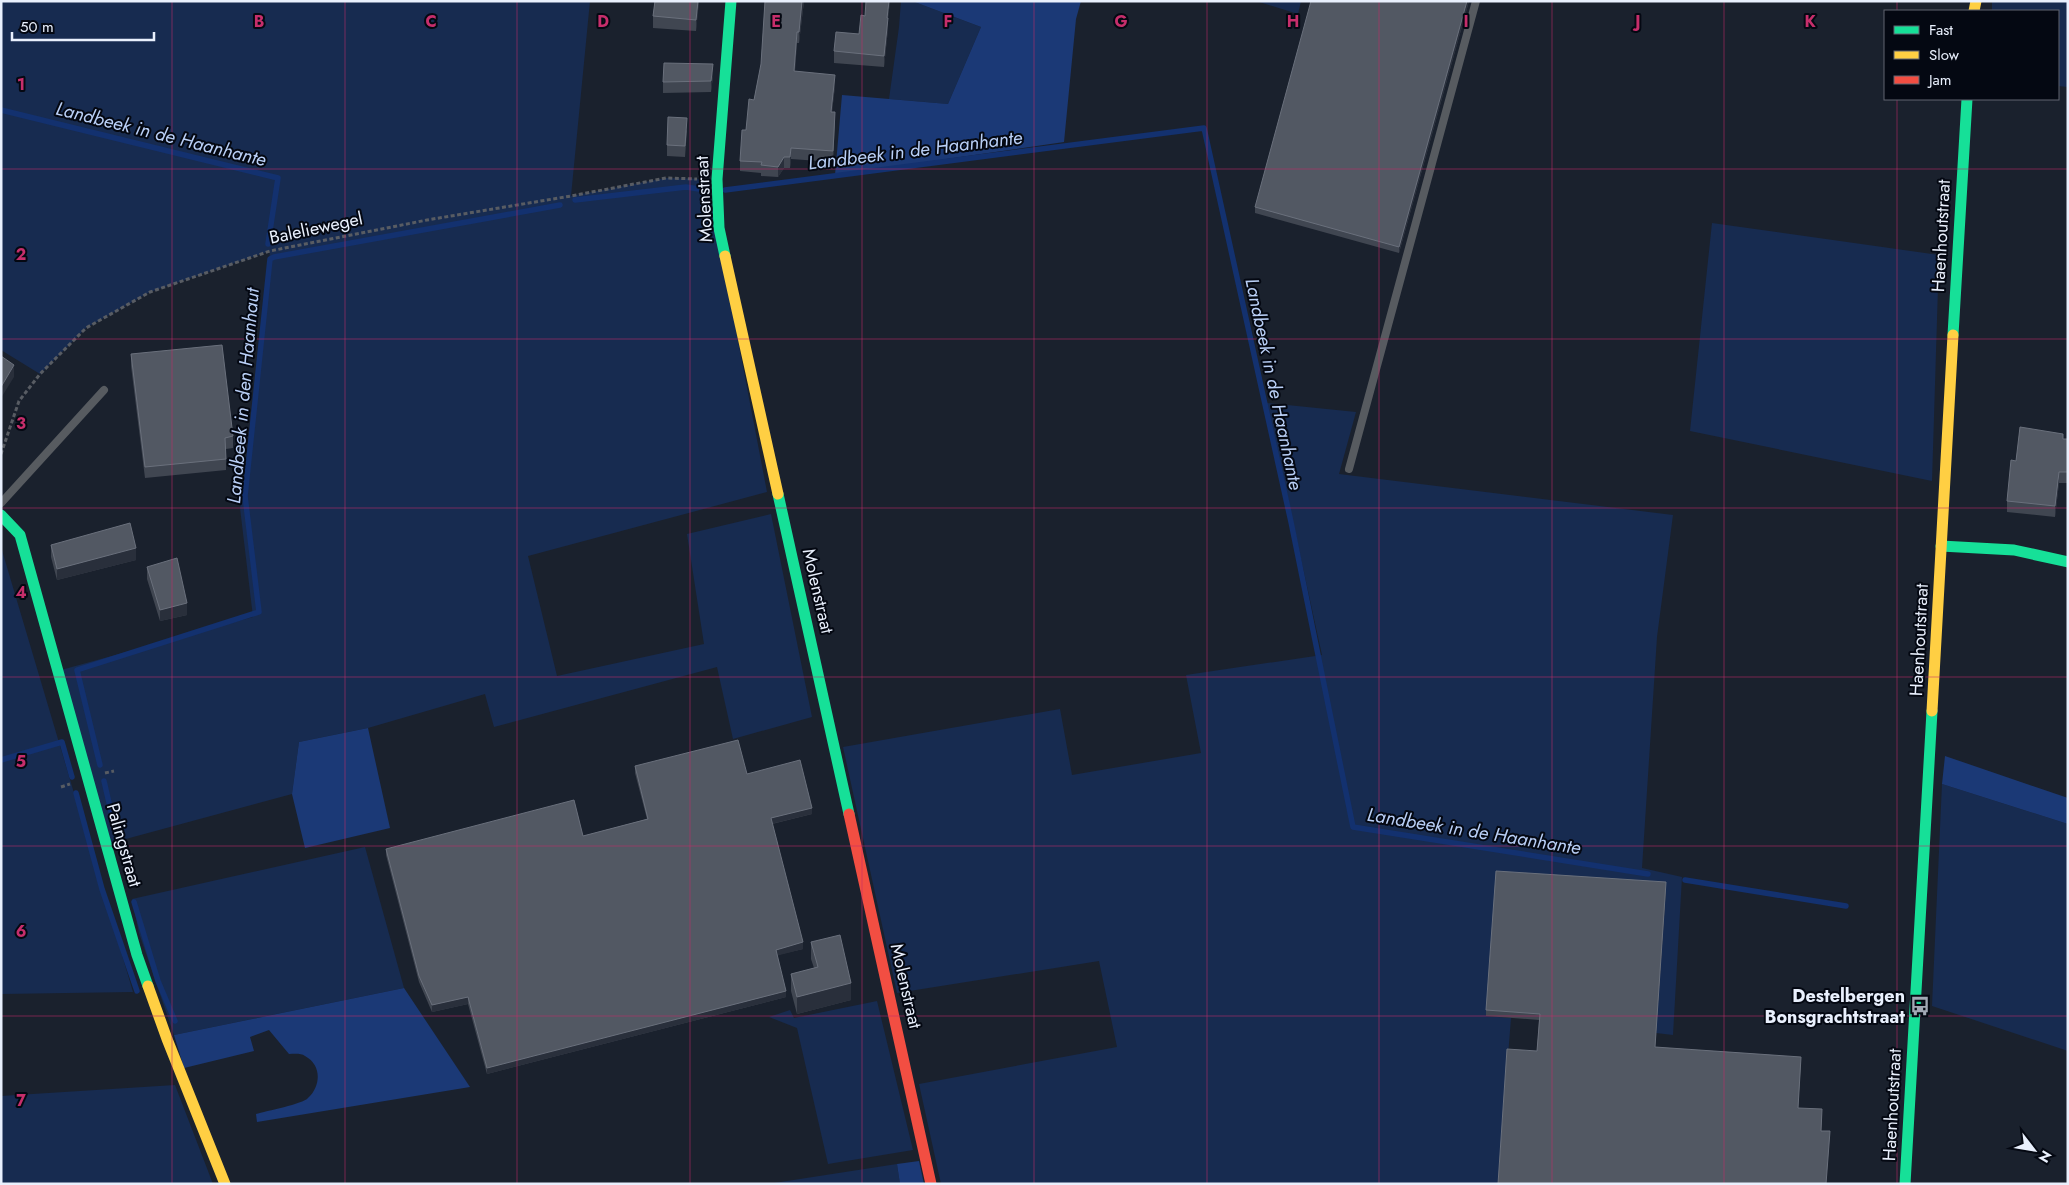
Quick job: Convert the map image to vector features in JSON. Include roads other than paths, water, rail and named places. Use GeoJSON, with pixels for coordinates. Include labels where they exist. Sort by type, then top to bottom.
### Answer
{"type":"FeatureCollection","features":[{"type":"Feature","properties":{"kind":"street","name":"Molenstraat"},"geometry":{"type":"LineString","coordinates":[[731,1],[717,182],[720,228],[932,1184]]}},
{"type":"Feature","properties":{"kind":"street","name":"Haenhoutstraat"},"geometry":{"type":"LineString","coordinates":[[1905,1184],[1967,100]]}},
{"type":"Feature","properties":{"kind":"street","name":"Palingstraat"},"geometry":{"type":"LineString","coordinates":[[1,515],[20,535],[136,955],[167,1039],[225,1184]]}},
{"type":"Feature","properties":{"kind":"street"},"geometry":{"type":"LineString","coordinates":[[1941,546],[2014,550],[2068,562]]}},
{"type":"Feature","properties":{"kind":"lane"},"geometry":{"type":"LineString","coordinates":[[1349,469],[1476,1]]}},
{"type":"Feature","properties":{"kind":"lane"},"geometry":{"type":"LineString","coordinates":[[1,503],[104,390]]}},
{"type":"Feature","properties":{"kind":"waterway","name":"Landbeek in de Haanhante"},"geometry":{"type":"LineString","coordinates":[[1,110],[278,178],[268,244]]}},
{"type":"Feature","properties":{"kind":"waterway","name":"Landbeek in de Haanhante"},"geometry":{"type":"LineString","coordinates":[[725,190],[1204,128],[1291,522],[1353,827],[1648,874]]}},
{"type":"Feature","properties":{"kind":"waterway","name":"Landbeek in de Haanhante"},"geometry":{"type":"LineString","coordinates":[[575,200],[686,187],[699,189]]}},
{"type":"Feature","properties":{"kind":"waterway","name":"Landbeek in den Haanhaut"},"geometry":{"type":"LineString","coordinates":[[100,765],[77,670],[259,612],[245,496],[270,259],[560,205]]}},
{"type":"Feature","properties":{"kind":"waterway","name":"Landbeek in den Haanhaut"},"geometry":{"type":"LineString","coordinates":[[1,760],[62,742],[72,777]]}},
{"type":"Feature","properties":{"kind":"waterway"},"geometry":{"type":"LineString","coordinates":[[104,781],[118,842]]}},
{"type":"Feature","properties":{"kind":"waterway"},"geometry":{"type":"LineString","coordinates":[[76,793],[102,889],[137,991]]}},
{"type":"Feature","properties":{"kind":"waterway","name":"Landbeek in de Haanhante"},"geometry":{"type":"LineString","coordinates":[[1685,880],[1846,906]]}},
{"type":"Feature","properties":{"kind":"waterway"},"geometry":{"type":"LineString","coordinates":[[134,902],[158,981],[175,1021]]}},
{"type":"Feature","properties":{"kind":"place","name":"Destelbergen Bonsgrachtstraat"},"geometry":{"type":"Point","coordinates":[1920,1006]}}]}
